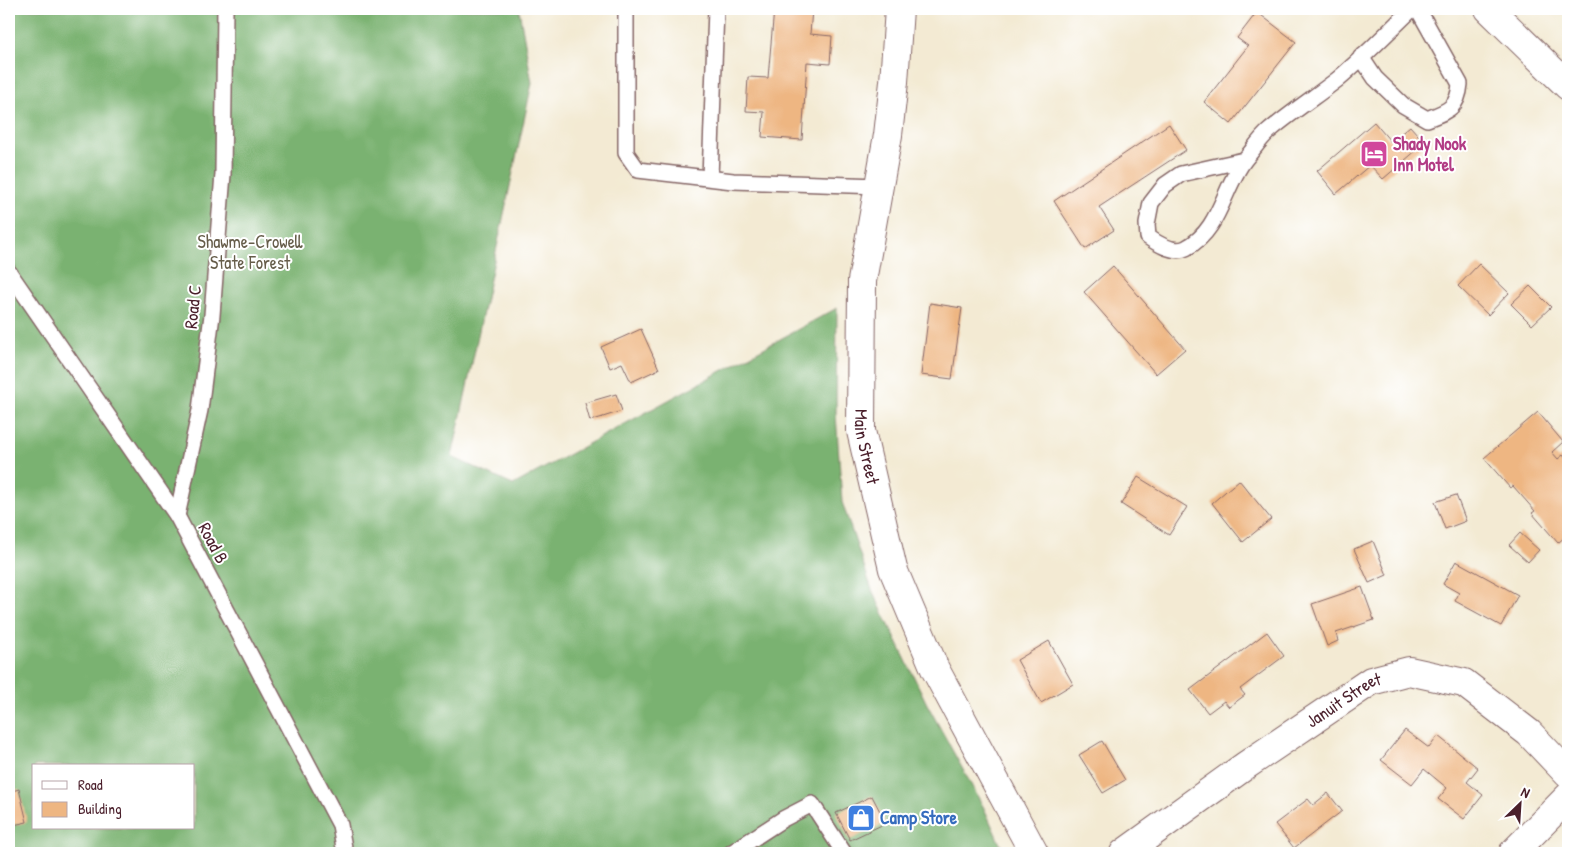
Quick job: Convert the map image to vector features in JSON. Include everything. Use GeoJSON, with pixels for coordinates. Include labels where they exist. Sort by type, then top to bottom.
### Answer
{"type":"FeatureCollection","features":[{"type":"Feature","properties":{"kind":"main road","name":"Main Street"},"geometry":{"type":"LineString","coordinates":[[900,9],[888,135],[862,282],[861,431],[893,569],[935,669],[1034,853]]}},
{"type":"Feature","properties":{"kind":"main road"},"geometry":{"type":"LineString","coordinates":[[1489,9],[1568,86]]}},
{"type":"Feature","properties":{"kind":"main road","name":"Januit Street"},"geometry":{"type":"LineString","coordinates":[[1124,853],[1245,766],[1371,681],[1409,671],[1464,683],[1529,733],[1568,774]]}},
{"type":"Feature","properties":{"kind":"main road"},"geometry":{"type":"LineString","coordinates":[[1513,853],[1568,797]]}},
{"type":"Feature","properties":{"kind":"lane","name":"Road C"},"geometry":{"type":"LineString","coordinates":[[177,516],[200,410],[212,315],[223,174],[225,9]]}},
{"type":"Feature","properties":{"kind":"lane"},"geometry":{"type":"LineString","coordinates":[[626,9],[626,153],[638,170],[733,181],[879,186]]}},
{"type":"Feature","properties":{"kind":"lane"},"geometry":{"type":"LineString","coordinates":[[710,178],[716,9]]}},
{"type":"Feature","properties":{"kind":"lane"},"geometry":{"type":"LineString","coordinates":[[1244,160],[1181,174],[1165,185],[1152,203],[1147,224],[1148,237],[1158,244],[1170,248],[1184,249],[1201,238],[1212,224],[1244,160],[1267,133],[1339,78],[1412,9]]}},
{"type":"Feature","properties":{"kind":"lane"},"geometry":{"type":"LineString","coordinates":[[1361,56],[1375,78],[1404,105],[1427,118],[1449,110],[1459,96],[1460,84],[1418,9]]}},
{"type":"Feature","properties":{"kind":"lane","name":"Road B"},"geometry":{"type":"LineString","coordinates":[[9,272],[177,516],[340,825],[346,853]]}},
{"type":"Feature","properties":{"kind":"lane"},"geometry":{"type":"LineString","coordinates":[[730,853],[783,819],[812,804],[844,853]]}},
{"type":"Feature","properties":{"kind":"green space","name":"Shawme-Crowell State Forest"},"geometry":{"type":"Polygon","coordinates":[[[9,9],[519,9],[532,83],[452,457],[513,485],[837,308],[836,414],[842,502],[872,590],[927,704],[984,808],[1004,853],[9,853],[9,9]]]}},
{"type":"Feature","properties":{"kind":"building"},"geometry":{"type":"Polygon","coordinates":[[[774,9],[812,9],[810,34],[832,36],[830,64],[807,62],[802,140],[762,137],[764,112],[746,111],[748,77],[768,78],[774,9]]]}},
{"type":"Feature","properties":{"kind":"building"},"geometry":{"type":"Polygon","coordinates":[[[1257,12],[1296,42],[1231,124],[1204,102],[1248,46],[1237,38],[1257,12]]]}},
{"type":"Feature","properties":{"kind":"building","name":"Shady Nook Inn Motel"},"geometry":{"type":"Polygon","coordinates":[[[1374,122],[1391,142],[1410,126],[1425,143],[1383,179],[1370,165],[1336,194],[1317,171],[1374,122]]]}},
{"type":"Feature","properties":{"kind":"building"},"geometry":{"type":"Polygon","coordinates":[[[1169,124],[1186,150],[1099,207],[1114,230],[1085,249],[1054,201],[1169,124]]]}},
{"type":"Feature","properties":{"kind":"building"},"geometry":{"type":"Polygon","coordinates":[[[1479,264],[1509,293],[1488,315],[1458,286],[1479,264]]]}},
{"type":"Feature","properties":{"kind":"building"},"geometry":{"type":"Polygon","coordinates":[[[1113,266],[1185,349],[1156,374],[1084,292],[1113,266]]]}},
{"type":"Feature","properties":{"kind":"building"},"geometry":{"type":"Polygon","coordinates":[[[1530,286],[1551,307],[1532,325],[1511,304],[1530,286]]]}},
{"type":"Feature","properties":{"kind":"building"},"geometry":{"type":"Polygon","coordinates":[[[930,303],[962,308],[952,379],[921,375],[930,303]]]}},
{"type":"Feature","properties":{"kind":"building"},"geometry":{"type":"Polygon","coordinates":[[[641,329],[659,369],[631,382],[622,363],[610,368],[601,347],[641,329]]]}},
{"type":"Feature","properties":{"kind":"building"},"geometry":{"type":"Polygon","coordinates":[[[616,394],[622,411],[590,421],[585,403],[616,394]]]}},
{"type":"Feature","properties":{"kind":"building"},"geometry":{"type":"Polygon","coordinates":[[[1538,412],[1563,442],[1552,452],[1558,459],[1563,455],[1568,461],[1568,534],[1558,543],[1532,513],[1535,511],[1513,486],[1510,488],[1484,458],[1538,412]]]}},
{"type":"Feature","properties":{"kind":"building"},"geometry":{"type":"Polygon","coordinates":[[[1138,477],[1187,507],[1169,535],[1121,504],[1138,477]]]}},
{"type":"Feature","properties":{"kind":"building"},"geometry":{"type":"Polygon","coordinates":[[[1239,480],[1271,519],[1243,542],[1212,503],[1239,480]]]}},
{"type":"Feature","properties":{"kind":"building"},"geometry":{"type":"Polygon","coordinates":[[[1456,495],[1466,521],[1445,529],[1435,502],[1456,495]]]}},
{"type":"Feature","properties":{"kind":"building"},"geometry":{"type":"Polygon","coordinates":[[[1520,533],[1539,550],[1528,562],[1509,545],[1520,533]]]}},
{"type":"Feature","properties":{"kind":"building"},"geometry":{"type":"Polygon","coordinates":[[[1373,541],[1387,575],[1369,583],[1354,549],[1373,541]]]}},
{"type":"Feature","properties":{"kind":"building"},"geometry":{"type":"Polygon","coordinates":[[[1456,561],[1518,595],[1501,626],[1455,601],[1459,593],[1443,584],[1456,561]]]}},
{"type":"Feature","properties":{"kind":"building"},"geometry":{"type":"Polygon","coordinates":[[[1362,587],[1374,620],[1336,633],[1338,641],[1327,646],[1312,604],[1362,587]]]}},
{"type":"Feature","properties":{"kind":"building"},"geometry":{"type":"Polygon","coordinates":[[[1267,632],[1284,656],[1240,689],[1245,695],[1229,707],[1224,701],[1208,713],[1190,690],[1267,632]]]}},
{"type":"Feature","properties":{"kind":"building"},"geometry":{"type":"Polygon","coordinates":[[[1049,641],[1073,684],[1041,703],[1017,660],[1049,641]]]}},
{"type":"Feature","properties":{"kind":"building"},"geometry":{"type":"Polygon","coordinates":[[[1405,730],[1429,748],[1438,736],[1478,768],[1467,782],[1483,795],[1464,819],[1438,799],[1447,788],[1424,769],[1412,784],[1381,760],[1405,730]]]}},
{"type":"Feature","properties":{"kind":"building"},"geometry":{"type":"Polygon","coordinates":[[[1102,741],[1125,780],[1103,793],[1079,755],[1102,741]]]}},
{"type":"Feature","properties":{"kind":"building"},"geometry":{"type":"Polygon","coordinates":[[[19,789],[27,822],[9,826],[9,792],[19,789]]]}},
{"type":"Feature","properties":{"kind":"building"},"geometry":{"type":"Polygon","coordinates":[[[1328,793],[1342,811],[1294,848],[1275,824],[1308,799],[1313,805],[1328,793]]]}},
{"type":"Feature","properties":{"kind":"building","name":"Camp Store"},"geometry":{"type":"Polygon","coordinates":[[[872,796],[886,823],[850,840],[836,813],[872,796]]]}},
{"type":"Feature","properties":{"kind":"place","name":"Shady Nook Inn Motel"},"geometry":{"type":"Point","coordinates":[1374,154]}},
{"type":"Feature","properties":{"kind":"place","name":"Camp Store"},"geometry":{"type":"Point","coordinates":[861,818]}}]}
